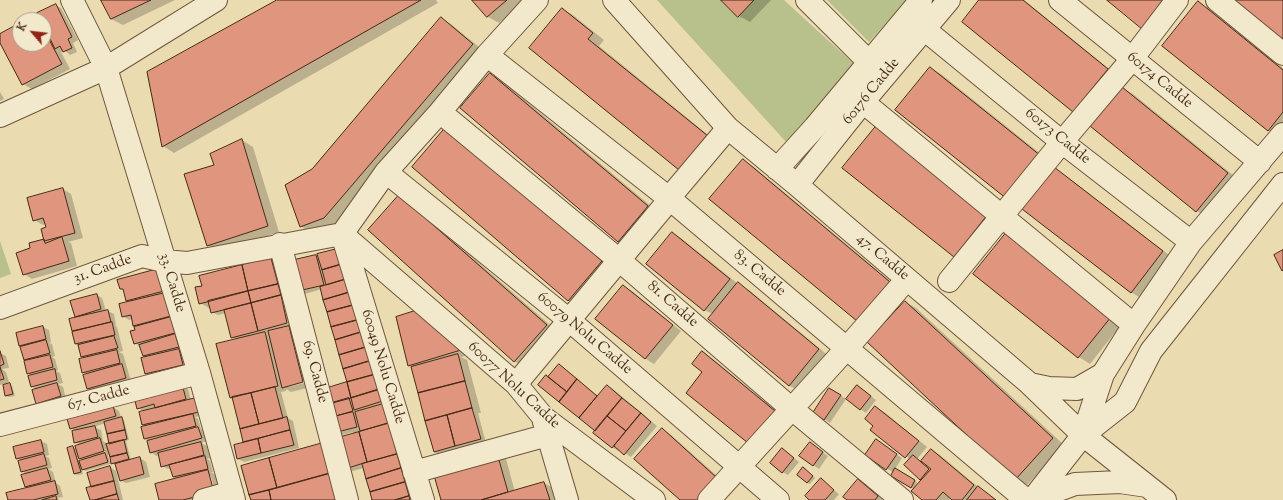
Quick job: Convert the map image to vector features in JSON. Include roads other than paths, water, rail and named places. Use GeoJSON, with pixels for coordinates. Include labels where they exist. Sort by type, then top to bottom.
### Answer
{"type":"FeatureCollection","features":[{"type":"Feature","properties":{"kind":"street","name":"33. Cadde"},"geometry":{"type":"LineString","coordinates":[[72,0],[106,68],[199,373],[233,496]]}},
{"type":"Feature","properties":{"kind":"street"},"geometry":{"type":"LineString","coordinates":[[0,116],[106,68],[216,0]]}},
{"type":"Feature","properties":{"kind":"street"},"geometry":{"type":"LineString","coordinates":[[342,234],[386,172],[440,112],[487,55],[537,0]]}},
{"type":"Feature","properties":{"kind":"street","name":"47. Cadde"},"geometry":{"type":"LineString","coordinates":[[614,0],[728,128],[1030,384],[1083,435],[1160,496]]}},
{"type":"Feature","properties":{"kind":"street"},"geometry":{"type":"LineString","coordinates":[[807,0],[876,70]]}},
{"type":"Feature","properties":{"kind":"street"},"geometry":{"type":"LineString","coordinates":[[776,169],[815,127],[876,70],[921,0]]}},
{"type":"Feature","properties":{"kind":"street","name":"60176 Cadde"},"geometry":{"type":"LineString","coordinates":[[797,185],[863,102],[876,70],[924,29],[949,0]]}},
{"type":"Feature","properties":{"kind":"street","name":"60174 Cadde"},"geometry":{"type":"LineString","coordinates":[[1060,0],[1260,162]]}},
{"type":"Feature","properties":{"kind":"street"},"geometry":{"type":"LineString","coordinates":[[949,281],[1062,142],[1132,59],[1177,0]]}},
{"type":"Feature","properties":{"kind":"street"},"geometry":{"type":"LineString","coordinates":[[1217,0],[1283,54]]}},
{"type":"Feature","properties":{"kind":"street","name":"60173 Cadde"},"geometry":{"type":"LineString","coordinates":[[924,29],[1062,142],[1191,242]]}},
{"type":"Feature","properties":{"kind":"street","name":"83. Cadde"},"geometry":{"type":"LineString","coordinates":[[487,55],[670,199],[1031,500]]}},
{"type":"Feature","properties":{"kind":"street"},"geometry":{"type":"LineString","coordinates":[[863,102],[1134,325]]}},
{"type":"Feature","properties":{"kind":"street","name":"81. Cadde"},"geometry":{"type":"LineString","coordinates":[[440,112],[619,260],[792,409],[902,500]]}},
{"type":"Feature","properties":{"kind":"street"},"geometry":{"type":"LineString","coordinates":[[516,384],[728,128]]}},
{"type":"Feature","properties":{"kind":"street"},"geometry":{"type":"LineString","coordinates":[[1083,435],[1103,374],[1134,325],[1191,242],[1283,134]]}},
{"type":"Feature","properties":{"kind":"street","name":"60079 Nolu Cadde"},"geometry":{"type":"LineString","coordinates":[[386,172],[569,320],[778,500]]}},
{"type":"Feature","properties":{"kind":"street"},"geometry":{"type":"LineString","coordinates":[[1031,500],[1083,435],[1125,402],[1151,351],[1283,184]]}},
{"type":"Feature","properties":{"kind":"street","name":"31. Cadde"},"geometry":{"type":"LineString","coordinates":[[0,308],[142,256],[164,262],[187,263],[280,244],[342,234]]}},
{"type":"Feature","properties":{"kind":"street","name":"60077 Nolu Cadde"},"geometry":{"type":"LineString","coordinates":[[342,234],[516,384],[546,426],[654,500]]}},
{"type":"Feature","properties":{"kind":"street","name":"60049 Nolu Cadde"},"geometry":{"type":"LineString","coordinates":[[342,234],[423,500]]}},
{"type":"Feature","properties":{"kind":"street","name":"69. Cadde"},"geometry":{"type":"LineString","coordinates":[[280,244],[347,500]]}},
{"type":"Feature","properties":{"kind":"street"},"geometry":{"type":"LineString","coordinates":[[709,500],[847,348],[907,279]]}},
{"type":"Feature","properties":{"kind":"street","name":"67. Cadde"},"geometry":{"type":"LineString","coordinates":[[0,425],[199,373]]}},
{"type":"Feature","properties":{"kind":"street"},"geometry":{"type":"LineString","coordinates":[[1030,384],[1049,388],[1076,389],[1103,374]]}},
{"type":"Feature","properties":{"kind":"street"},"geometry":{"type":"LineString","coordinates":[[414,472],[546,426],[567,500]]}},
{"type":"Feature","properties":{"kind":"street"},"geometry":{"type":"LineString","coordinates":[[1031,500],[1075,484],[1120,482],[1160,496]]}},
{"type":"Feature","properties":{"kind":"street"},"geometry":{"type":"LineString","coordinates":[[204,500],[233,496]]}}]}
